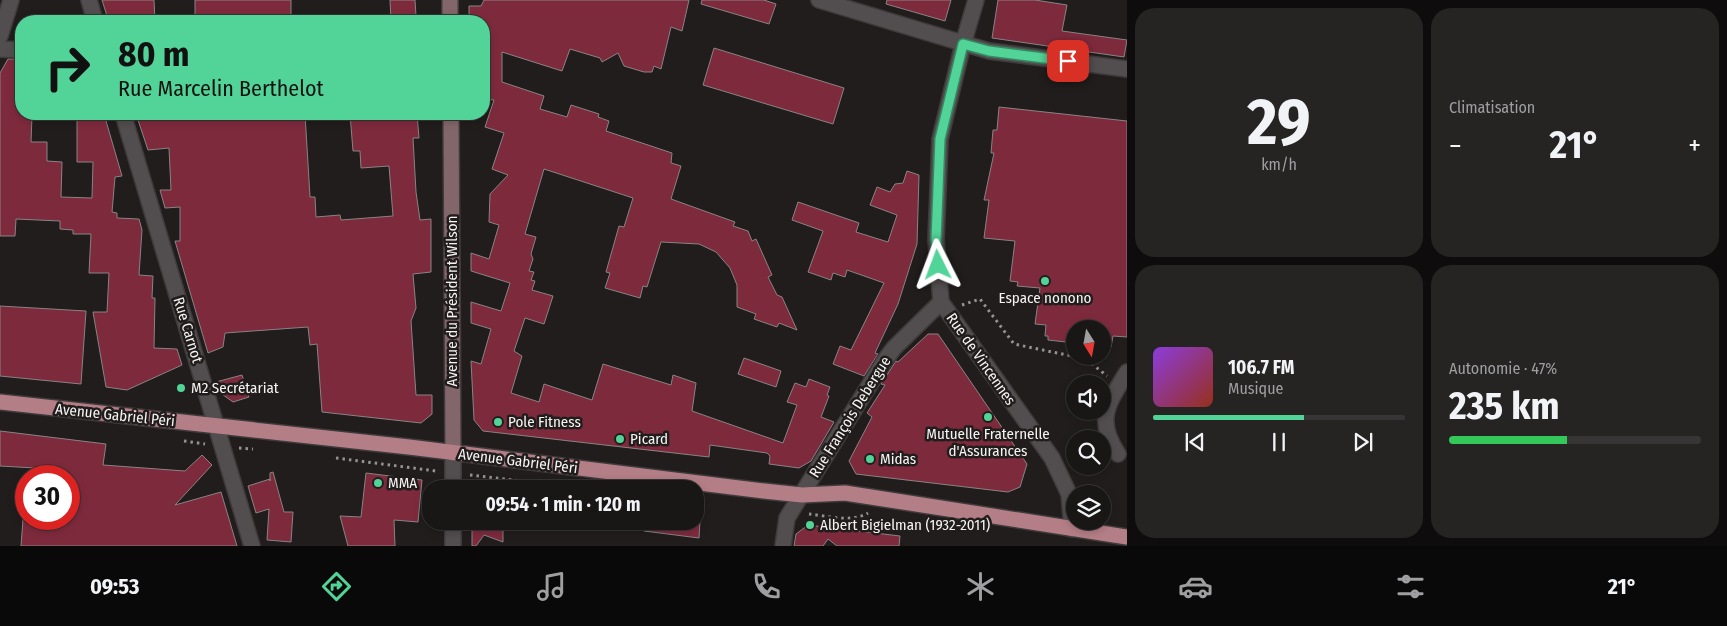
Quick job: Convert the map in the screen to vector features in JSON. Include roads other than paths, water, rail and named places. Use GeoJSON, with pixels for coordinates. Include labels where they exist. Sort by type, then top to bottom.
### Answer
{"type":"FeatureCollection","features":[{"type":"Feature","properties":{"kind":"main road","name":"Avenue Gabriel Péri"},"geometry":{"type":"LineString","coordinates":[[0,402],[453,453],[802,495],[845,493],[1066,528]]}},
{"type":"Feature","properties":{"kind":"main road","name":"Avenue Gabriel Péri"},"geometry":{"type":"LineString","coordinates":[[1076,530],[1122,541]]}},
{"type":"Feature","properties":{"kind":"street"},"geometry":{"type":"LineString","coordinates":[[0,36],[11,0]]}},
{"type":"Feature","properties":{"kind":"street"},"geometry":{"type":"LineString","coordinates":[[89,0],[93,15]]}},
{"type":"Feature","properties":{"kind":"street"},"geometry":{"type":"LineString","coordinates":[[450,0],[450,15]]}},
{"type":"Feature","properties":{"kind":"street"},"geometry":{"type":"LineString","coordinates":[[819,0],[989,51],[1127,69]]}},
{"type":"Feature","properties":{"kind":"street","name":"Rue de Vincennes"},"geometry":{"type":"LineString","coordinates":[[976,0],[963,44],[940,139],[936,240],[941,302],[1052,458],[1066,488]]}},
{"type":"Feature","properties":{"kind":"street"},"geometry":{"type":"LineString","coordinates":[[0,49],[15,50]]}},
{"type":"Feature","properties":{"kind":"street","name":"Rue Carnot"},"geometry":{"type":"LineString","coordinates":[[125,120],[252,546]]}},
{"type":"Feature","properties":{"kind":"street","name":"Avenue du Président Wilson"},"geometry":{"type":"LineString","coordinates":[[451,120],[453,480]]}},
{"type":"Feature","properties":{"kind":"street","name":"Rue François Debergue"},"geometry":{"type":"LineString","coordinates":[[783,546],[787,518],[885,360],[894,348],[941,302]]}},
{"type":"Feature","properties":{"kind":"street"},"geometry":{"type":"LineString","coordinates":[[1118,454],[1106,431],[1105,416],[1127,372]]}},
{"type":"Feature","properties":{"kind":"street"},"geometry":{"type":"LineString","coordinates":[[453,530],[454,546]]}},
{"type":"Feature","properties":{"kind":"place","name":"Espace nonono"},"geometry":{"type":"Point","coordinates":[1045,281]}},
{"type":"Feature","properties":{"kind":"place","name":"M2 Secrétariat"},"geometry":{"type":"Point","coordinates":[181,388]}},
{"type":"Feature","properties":{"kind":"place","name":"Mutuelle Fraternelle d'Assurances"},"geometry":{"type":"Point","coordinates":[988,417]}},
{"type":"Feature","properties":{"kind":"place","name":"Pole Fitness"},"geometry":{"type":"Point","coordinates":[498,422]}},
{"type":"Feature","properties":{"kind":"place","name":"Picard"},"geometry":{"type":"Point","coordinates":[620,439]}},
{"type":"Feature","properties":{"kind":"place","name":"Midas"},"geometry":{"type":"Point","coordinates":[870,459]}},
{"type":"Feature","properties":{"kind":"place","name":"MMA"},"geometry":{"type":"Point","coordinates":[378,483]}},
{"type":"Feature","properties":{"kind":"place","name":"Albert Bigielman (1932-2011)"},"geometry":{"type":"Point","coordinates":[810,525]}}]}
